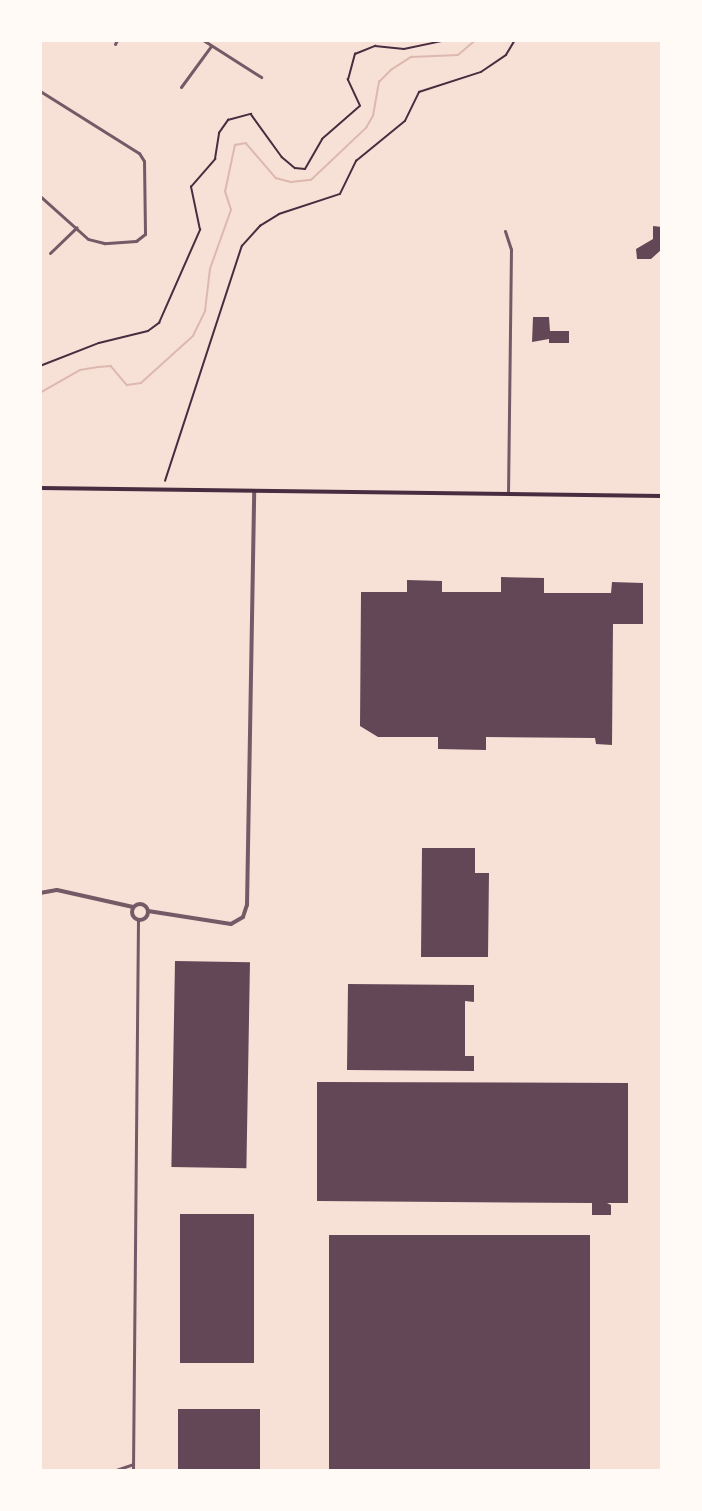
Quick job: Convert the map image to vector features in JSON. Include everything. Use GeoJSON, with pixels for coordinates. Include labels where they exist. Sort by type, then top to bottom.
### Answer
{"type":"FeatureCollection","features":[{"type":"Feature","properties":{"kind":"main road"},"geometry":{"type":"LineString","coordinates":[[40,488],[662,496]]}},
{"type":"Feature","properties":{"kind":"street"},"geometry":{"type":"LineString","coordinates":[[202,40],[261,77]]}},
{"type":"Feature","properties":{"kind":"street"},"geometry":{"type":"LineString","coordinates":[[181,87],[211,46]]}},
{"type":"Feature","properties":{"kind":"street"},"geometry":{"type":"LineString","coordinates":[[40,90],[139,153],[144,161],[145,234],[136,241],[104,243],[88,239],[40,196]]}},
{"type":"Feature","properties":{"kind":"street"},"geometry":{"type":"LineString","coordinates":[[50,253],[77,227]]}},
{"type":"Feature","properties":{"kind":"street"},"geometry":{"type":"LineString","coordinates":[[505,231],[512,249],[508,494]]}},
{"type":"Feature","properties":{"kind":"street"},"geometry":{"type":"LineString","coordinates":[[40,893],[57,890],[133,907],[142,904],[148,911],[231,924],[243,917],[247,905],[254,491]]}},
{"type":"Feature","properties":{"kind":"street"},"geometry":{"type":"LineString","coordinates":[[133,907],[132,915],[138,920]]}},
{"type":"Feature","properties":{"kind":"street"},"geometry":{"type":"LineString","coordinates":[[138,920],[146,918],[148,911]]}},
{"type":"Feature","properties":{"kind":"street"},"geometry":{"type":"LineString","coordinates":[[133,1470],[138,920]]}},
{"type":"Feature","properties":{"kind":"street"},"geometry":{"type":"LineString","coordinates":[[116,1470],[133,1464]]}},
{"type":"Feature","properties":{"kind":"path"},"geometry":{"type":"LineString","coordinates":[[40,366],[99,343],[148,331],[159,323],[200,230],[192,187],[215,159],[219,133],[228,120],[251,114],[282,158],[295,168],[305,168],[322,139],[357,112],[359,102],[348,80],[356,54],[375,45],[404,49],[447,40]]}},
{"type":"Feature","properties":{"kind":"path"},"geometry":{"type":"LineString","coordinates":[[165,481],[242,246],[260,226],[279,214],[340,194],[356,161],[405,121],[419,92],[481,72],[506,55],[514,40]]}},
{"type":"Feature","properties":{"kind":"building"},"geometry":{"type":"Polygon","coordinates":[[[653,226],[662,227],[661,250],[651,259],[637,259],[636,249],[653,239],[653,226]]]}},
{"type":"Feature","properties":{"kind":"building"},"geometry":{"type":"Polygon","coordinates":[[[533,317],[549,317],[550,331],[569,331],[569,343],[549,343],[549,339],[532,342],[533,317]]]}},
{"type":"Feature","properties":{"kind":"building"},"geometry":{"type":"Polygon","coordinates":[[[501,577],[544,578],[544,593],[611,593],[612,582],[643,583],[643,624],[613,624],[612,745],[596,744],[595,738],[486,737],[486,750],[438,749],[438,737],[378,737],[360,726],[361,592],[407,592],[407,580],[442,581],[442,592],[501,592],[501,577]]]}},
{"type":"Feature","properties":{"kind":"building"},"geometry":{"type":"Polygon","coordinates":[[[422,848],[475,848],[475,873],[489,873],[488,957],[421,957],[422,848]]]}},
{"type":"Feature","properties":{"kind":"building"},"geometry":{"type":"Polygon","coordinates":[[[175,961],[250,962],[246,1168],[171,1167],[175,961]]]}},
{"type":"Feature","properties":{"kind":"building"},"geometry":{"type":"Polygon","coordinates":[[[348,984],[474,985],[474,1002],[465,1001],[465,1056],[474,1056],[474,1071],[347,1070],[348,984]]]}},
{"type":"Feature","properties":{"kind":"building"},"geometry":{"type":"Polygon","coordinates":[[[317,1082],[628,1083],[628,1203],[607,1203],[611,1205],[611,1215],[592,1215],[592,1203],[317,1201],[317,1082]]]}},
{"type":"Feature","properties":{"kind":"building"},"geometry":{"type":"Polygon","coordinates":[[[180,1214],[254,1214],[254,1363],[180,1363],[180,1214]]]}},
{"type":"Feature","properties":{"kind":"building"},"geometry":{"type":"Polygon","coordinates":[[[329,1235],[590,1235],[590,1470],[329,1470],[329,1235]]]}},
{"type":"Feature","properties":{"kind":"building"},"geometry":{"type":"Polygon","coordinates":[[[178,1409],[260,1409],[260,1470],[178,1470],[178,1409]]]}},
{"type":"Feature","properties":{"kind":"waterway"},"geometry":{"type":"LineString","coordinates":[[40,393],[80,370],[98,367],[111,366],[127,385],[141,383],[193,336],[205,311],[210,269],[231,210],[225,192],[235,145],[246,143],[276,178],[291,182],[311,180],[366,128],[373,116],[379,82],[391,70],[411,57],[458,55],[476,40]]}},
{"type":"Feature","properties":{"kind":"waterway"},"geometry":{"type":"LineString","coordinates":[[40,427],[40,441]]}}]}
